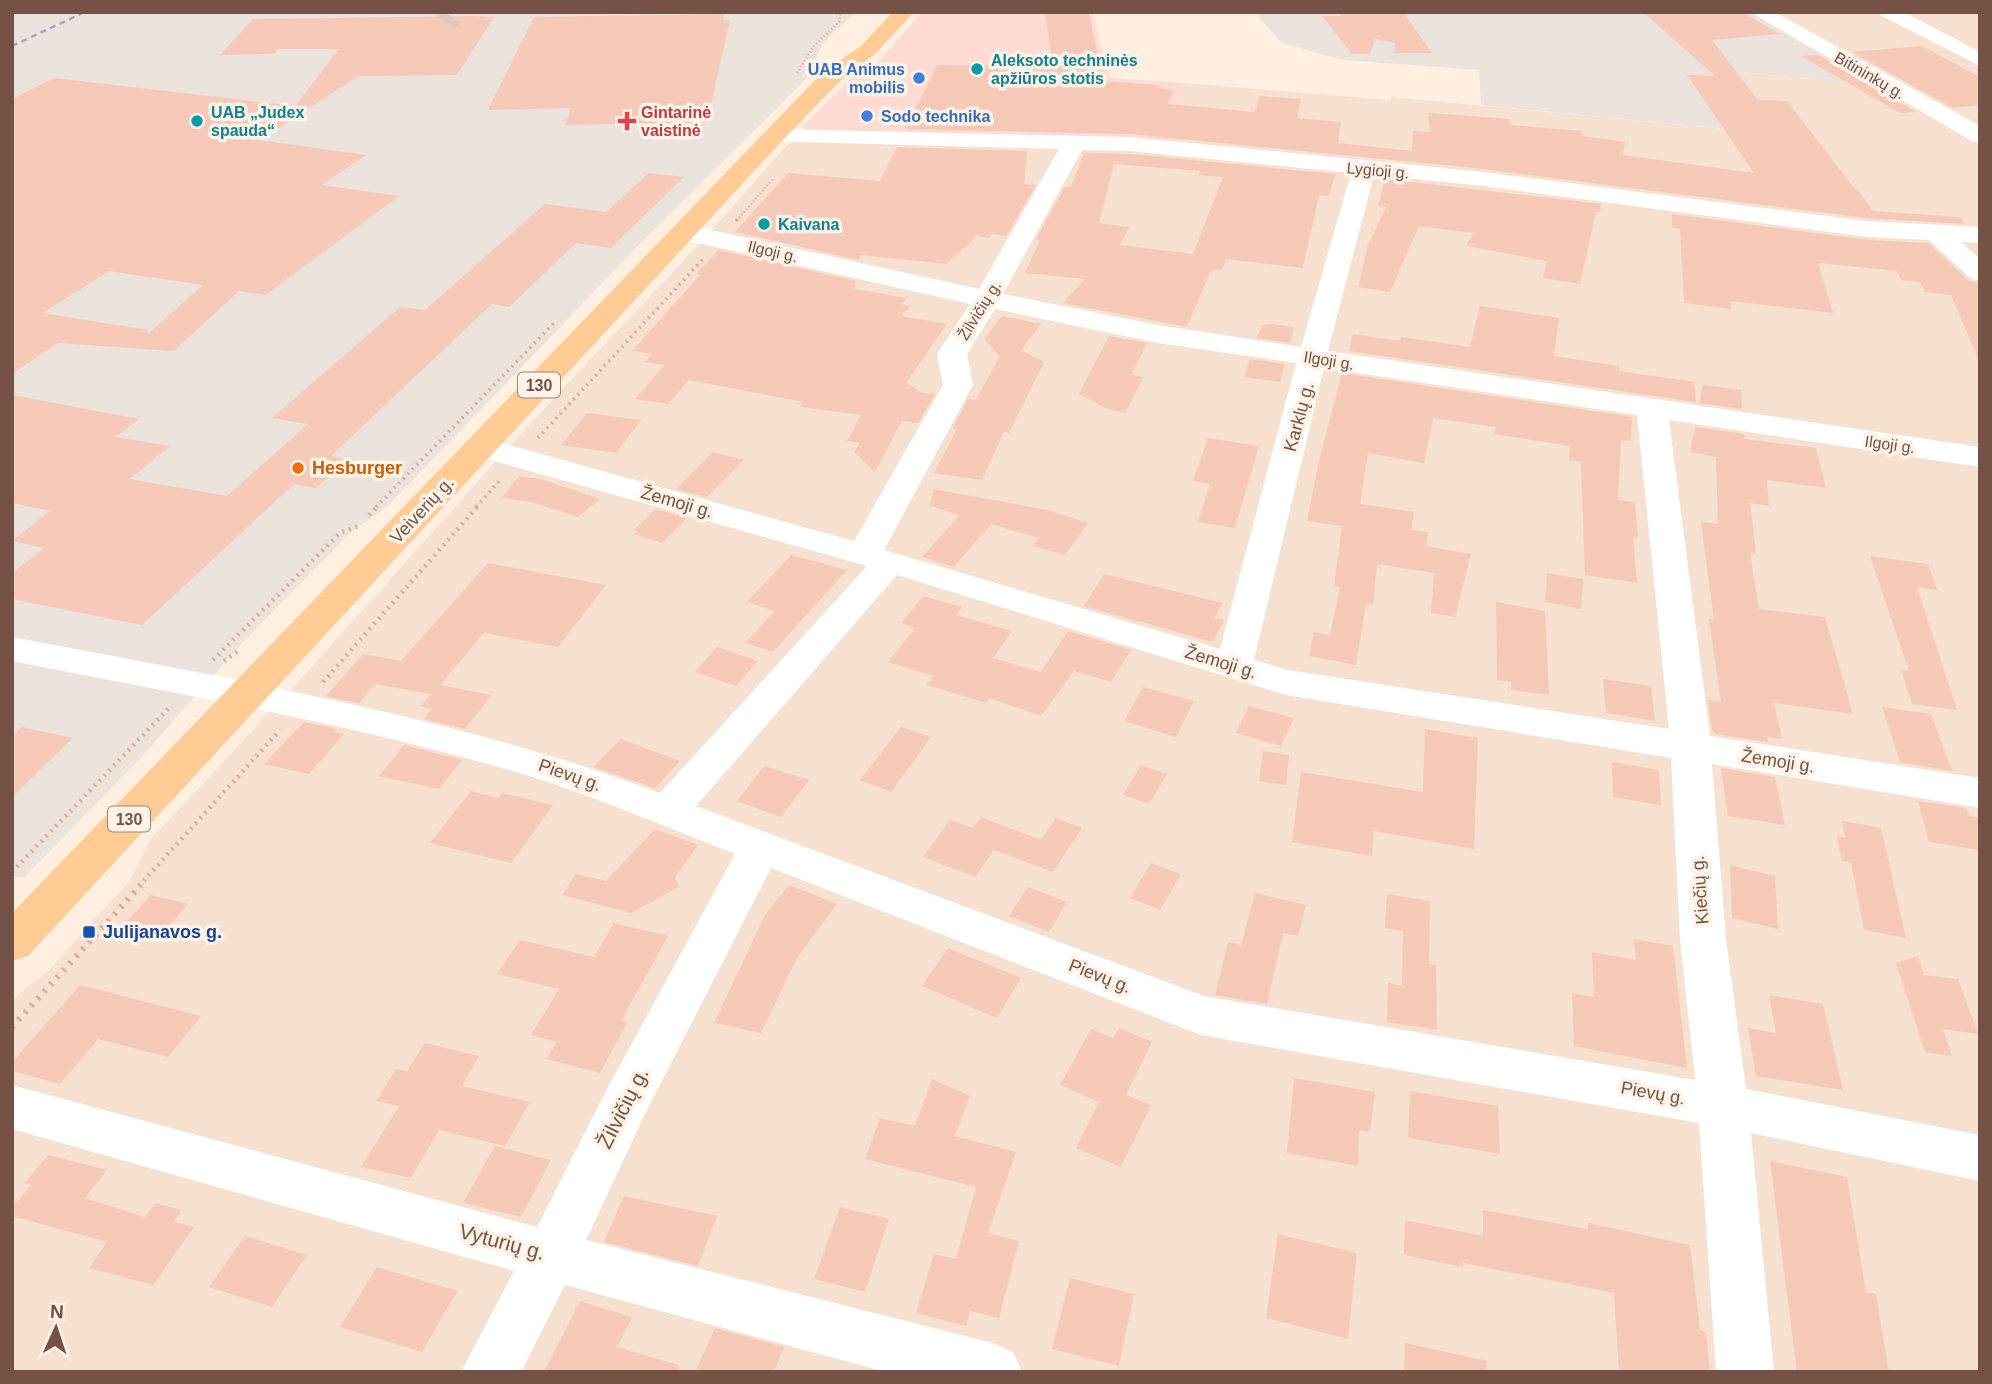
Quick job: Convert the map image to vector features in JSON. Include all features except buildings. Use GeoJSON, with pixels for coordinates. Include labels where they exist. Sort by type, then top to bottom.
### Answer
{"type":"FeatureCollection","features":[{"type":"Feature","properties":{"kind":"main road","name":"Veiverių g."},"geometry":{"type":"LineString","coordinates":[[832,76],[846,49],[880,12]]}},
{"type":"Feature","properties":{"kind":"main road","name":"Veiverių g."},"geometry":{"type":"LineString","coordinates":[[12,943],[774,135],[832,76],[868,50],[904,12]]}},
{"type":"Feature","properties":{"kind":"street","name":"Bitininkų g."},"geometry":{"type":"LineString","coordinates":[[1760,12],[1980,136]]}},
{"type":"Feature","properties":{"kind":"street"},"geometry":{"type":"LineString","coordinates":[[1889,12],[1980,60]]}},
{"type":"Feature","properties":{"kind":"street","name":"Lygioji g."},"geometry":{"type":"LineString","coordinates":[[774,135],[1130,144],[1475,178],[1867,229],[1980,236]]}},
{"type":"Feature","properties":{"kind":"street","name":"Žilvičių g."},"geometry":{"type":"LineString","coordinates":[[668,811],[877,559],[958,385],[952,354],[987,299],[1075,142]]}},
{"type":"Feature","properties":{"kind":"street","name":"Karklų g."},"geometry":{"type":"LineString","coordinates":[[1234,666],[1315,358],[1337,260],[1364,169]]}},
{"type":"Feature","properties":{"kind":"street","name":"Ilgoji g."},"geometry":{"type":"LineString","coordinates":[[684,232],[1158,334],[1980,457]]}},
{"type":"Feature","properties":{"kind":"street"},"geometry":{"type":"LineString","coordinates":[[1936,233],[1980,273]]}},
{"type":"Feature","properties":{"kind":"street","name":"Kiečių g."},"geometry":{"type":"LineString","coordinates":[[1652,409],[1691,747],[1703,939],[1723,1106],[1745,1372]]}},
{"type":"Feature","properties":{"kind":"street","name":"Žemoji g."},"geometry":{"type":"LineString","coordinates":[[480,447],[877,559],[1286,682],[1332,692],[1980,793]]}},
{"type":"Feature","properties":{"kind":"street","name":"Pievų g."},"geometry":{"type":"LineString","coordinates":[[12,649],[247,695],[508,754],[668,811],[1200,1015],[1723,1106],[1980,1158]]}},
{"type":"Feature","properties":{"kind":"street","name":"Žilvičių g."},"geometry":{"type":"LineString","coordinates":[[490,1372],[551,1256],[625,1104],[760,846]]}},
{"type":"Feature","properties":{"kind":"street","name":"Vyturių g."},"geometry":{"type":"LineString","coordinates":[[12,1107],[551,1256],[993,1372]]}},
{"type":"Feature","properties":{"kind":"path"},"geometry":{"type":"LineString","coordinates":[[12,1027],[520,458],[720,240],[810,136]]}},
{"type":"Feature","properties":{"kind":"path"},"geometry":{"type":"LineString","coordinates":[[12,872],[340,533],[360,525]]}},
{"type":"Feature","properties":{"kind":"shaded area"},"geometry":{"type":"Polygon","coordinates":[[[12,12],[856,12],[823,43],[807,78],[637,247],[389,505],[349,534],[240,645],[148,750],[24,878],[12,875],[12,12]]]}},
{"type":"Feature","properties":{"kind":"shaded area"},"geometry":{"type":"Polygon","coordinates":[[[922,12],[1092,12],[1110,78],[1184,83],[1167,144],[808,131],[802,127],[851,79],[878,62],[922,12]]]}},
{"type":"Feature","properties":{"kind":"shaded area"},"geometry":{"type":"Polygon","coordinates":[[[1254,12],[1753,12],[1878,86],[1740,72],[1787,135],[1481,105],[1479,70],[1343,60],[1282,43],[1254,12]]]}},
{"type":"Feature","properties":{"kind":"shaded area"},"geometry":{"type":"Polygon","coordinates":[[[1771,12],[1884,12],[1980,62],[1980,129],[1771,12]]]}},
{"type":"Feature","properties":{"kind":"shaded area"},"geometry":{"type":"Polygon","coordinates":[[[1898,12],[1980,12],[1980,54],[1898,12]]]}},
{"type":"Feature","properties":{"kind":"shaded area"},"geometry":{"type":"Polygon","coordinates":[[[1739,72],[1878,86],[1980,144],[1980,231],[1874,224],[1167,144],[1184,83],[1391,100],[1391,97],[1786,135],[1739,72]]]}},
{"type":"Feature","properties":{"kind":"shaded area"},"geometry":{"type":"Polygon","coordinates":[[[796,141],[1091,146],[1468,180],[1980,238],[1980,1372],[12,1372],[12,1000],[50,969],[129,881],[151,839],[296,684],[525,429],[700,243],[788,144],[796,141]]]}},
{"type":"Feature","properties":{"kind":"tunnel"},"geometry":{"type":"LineString","coordinates":[[446,22],[450,16]]}},
{"type":"Feature","properties":{"kind":"railway"},"geometry":{"type":"LineString","coordinates":[[12,46],[85,12]]}},
{"type":"Feature","properties":{"kind":"place","name":"Aleksoto techninės apžiūros stotis"},"geometry":{"type":"Point","coordinates":[977,69]}},
{"type":"Feature","properties":{"kind":"place","name":"UAB Animus mobilis"},"geometry":{"type":"Point","coordinates":[919,78]}},
{"type":"Feature","properties":{"kind":"place","name":"Sodo technika"},"geometry":{"type":"Point","coordinates":[867,116]}},
{"type":"Feature","properties":{"kind":"place","name":"UAB „Judex spauda“"},"geometry":{"type":"Point","coordinates":[197,121]}},
{"type":"Feature","properties":{"kind":"place","name":"Gintarinė vaistinė"},"geometry":{"type":"Point","coordinates":[627,121]}},
{"type":"Feature","properties":{"kind":"place","name":"Kaivana"},"geometry":{"type":"Point","coordinates":[764,224]}},
{"type":"Feature","properties":{"kind":"place","name":"Hesburger"},"geometry":{"type":"Point","coordinates":[298,468]}},
{"type":"Feature","properties":{"kind":"place","name":"Julijanavos g."},"geometry":{"type":"Point","coordinates":[89,932]}}]}
